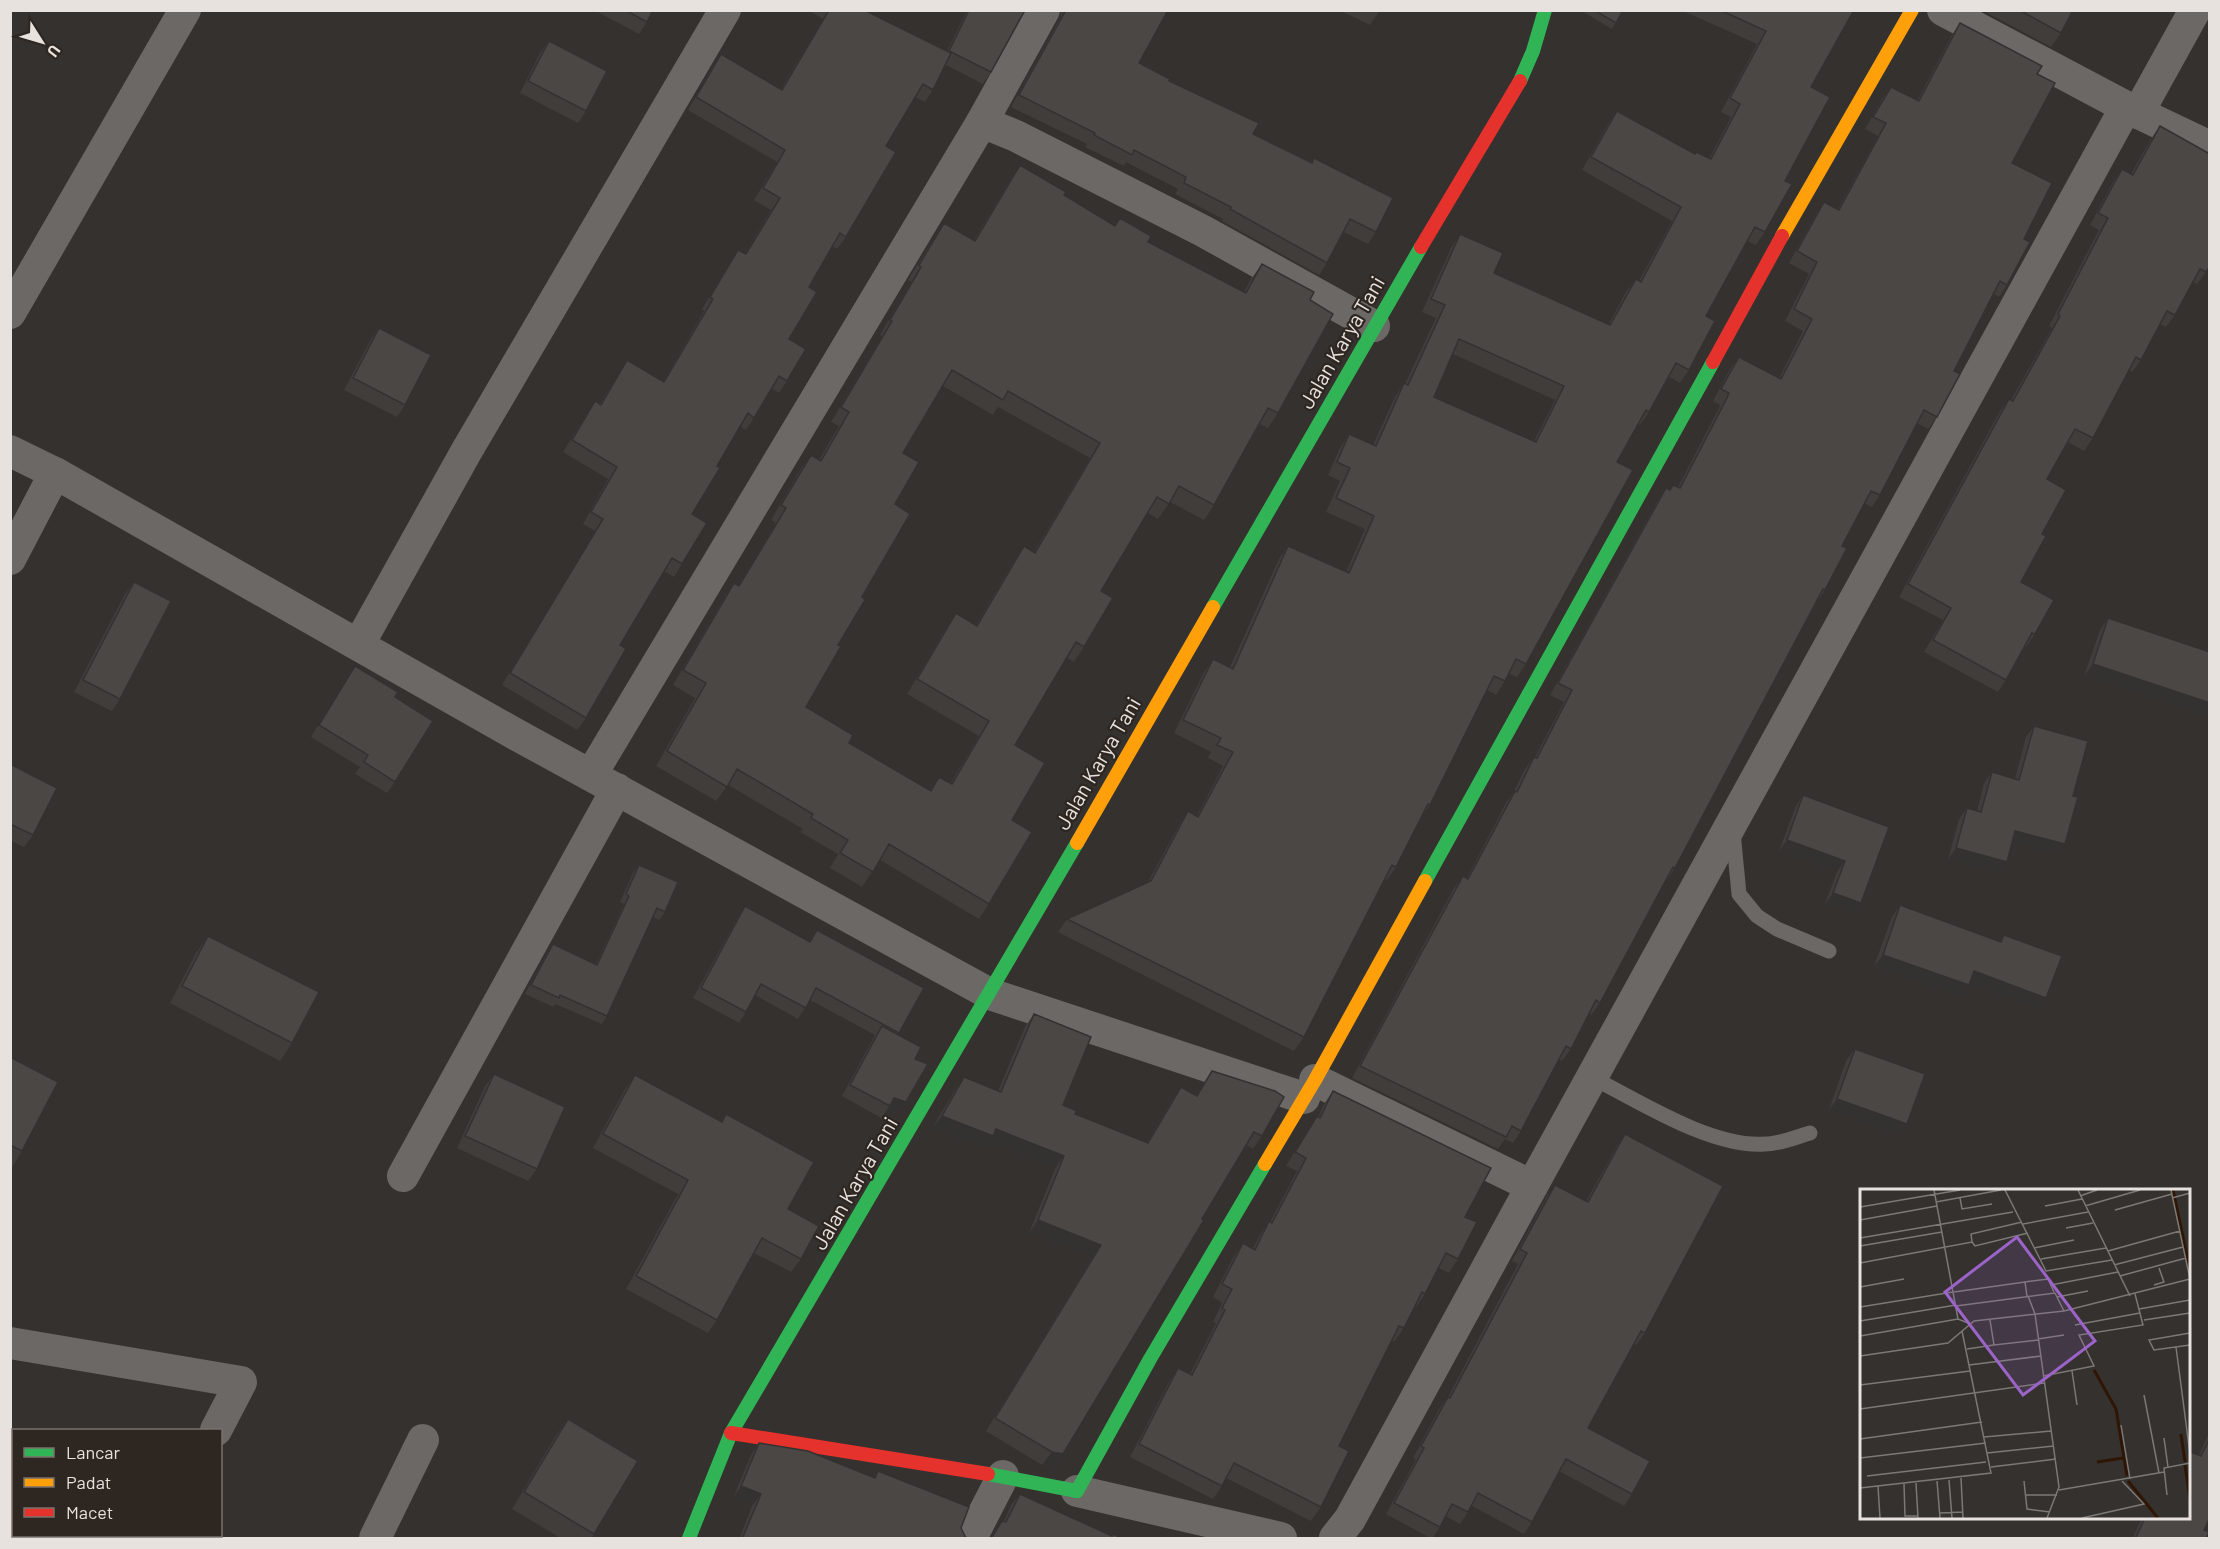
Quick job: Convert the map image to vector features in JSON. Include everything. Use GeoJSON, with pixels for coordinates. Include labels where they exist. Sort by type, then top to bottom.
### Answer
{"type":"FeatureCollection","features":[{"type":"Feature","properties":{"kind":"street"},"geometry":{"type":"LineString","coordinates":[[10,312],[185,10]]}},
{"type":"Feature","properties":{"kind":"street"},"geometry":{"type":"LineString","coordinates":[[358,644],[466,452],[725,10]]}},
{"type":"Feature","properties":{"kind":"street"},"geometry":{"type":"LineString","coordinates":[[403,1176],[604,782],[1044,10]]}},
{"type":"Feature","properties":{"kind":"street"},"geometry":{"type":"LineString","coordinates":[[1077,1491],[1150,1359],[1310,1089],[1797,211],[1912,10]]}},
{"type":"Feature","properties":{"kind":"street"},"geometry":{"type":"LineString","coordinates":[[1943,10],[2132,110],[2210,147]]}},
{"type":"Feature","properties":{"kind":"street"},"geometry":{"type":"LineString","coordinates":[[1335,1539],[1350,1519],[1732,820],[2132,110],[2195,10]]}},
{"type":"Feature","properties":{"kind":"street","name":"Jalan Karya Tani"},"geometry":{"type":"LineString","coordinates":[[689,1539],[731,1433],[990,994],[1374,326],[1515,92],[1533,51],[1540,12]]}},
{"type":"Feature","properties":{"kind":"street"},"geometry":{"type":"LineString","coordinates":[[981,122],[1016,136],[1203,231],[1374,326]]}},
{"type":"Feature","properties":{"kind":"street"},"geometry":{"type":"LineString","coordinates":[[10,450],[55,473],[517,735],[990,994],[1310,1089],[1532,1186]]}},
{"type":"Feature","properties":{"kind":"street"},"geometry":{"type":"LineString","coordinates":[[10,559],[55,473]]}},
{"type":"Feature","properties":{"kind":"street"},"geometry":{"type":"LineString","coordinates":[[10,1343],[241,1382],[217,1429]]}},
{"type":"Feature","properties":{"kind":"street"},"geometry":{"type":"LineString","coordinates":[[731,1433],[1003,1476],[1077,1491],[1220,1532],[1281,1539]]}},
{"type":"Feature","properties":{"kind":"street"},"geometry":{"type":"LineString","coordinates":[[375,1539],[423,1440]]}},
{"type":"Feature","properties":{"kind":"street"},"geometry":{"type":"LineString","coordinates":[[971,1539],[1003,1476]]}},
{"type":"Feature","properties":{"kind":"lane"},"geometry":{"type":"LineString","coordinates":[[1732,820],[1739,894],[1756,916],[1777,929],[1829,951]]}},
{"type":"Feature","properties":{"kind":"lane"},"geometry":{"type":"LineString","coordinates":[[1592,1077],[1684,1124],[1728,1142],[1766,1144],[1810,1133]]}},
{"type":"Feature","properties":{"kind":"building"},"geometry":{"type":"Polygon","coordinates":[[[625,10],[653,10],[647,22],[625,10]]]}},
{"type":"Feature","properties":{"kind":"building"},"geometry":{"type":"Polygon","coordinates":[[[829,10],[867,10],[951,53],[933,90],[923,84],[886,146],[896,152],[846,237],[840,233],[809,287],[817,292],[789,339],[806,349],[787,381],[779,376],[754,418],[748,413],[717,466],[720,468],[692,514],[707,523],[682,564],[672,558],[620,645],[626,649],[586,718],[510,673],[603,519],[591,512],[617,467],[572,440],[595,401],[601,405],[627,360],[664,382],[713,299],[710,297],[738,250],[746,254],[780,198],[763,188],[785,150],[696,97],[721,54],[782,90],[829,10]]]}},
{"type":"Feature","properties":{"kind":"building"},"geometry":{"type":"Polygon","coordinates":[[[969,10],[1025,10],[991,72],[949,51],[969,10]]]}},
{"type":"Feature","properties":{"kind":"building"},"geometry":{"type":"Polygon","coordinates":[[[1066,10],[1168,10],[1139,63],[1170,79],[1169,81],[1259,123],[1253,134],[1312,163],[1314,158],[1393,198],[1376,232],[1350,219],[1327,263],[1230,209],[1231,207],[1184,183],[1186,177],[1134,150],[1132,155],[1094,135],[1095,133],[1019,95],[1066,10]]]}},
{"type":"Feature","properties":{"kind":"building"},"geometry":{"type":"Polygon","coordinates":[[[1594,10],[1623,10],[1616,23],[1594,10]]]}},
{"type":"Feature","properties":{"kind":"building"},"geometry":{"type":"Polygon","coordinates":[[[1720,10],[1854,10],[1811,87],[1830,97],[1785,181],[1792,184],[1765,232],[1755,227],[1706,316],[1715,321],[1689,370],[1676,363],[1649,412],[1646,410],[1617,462],[1633,470],[1526,664],[1516,659],[1505,681],[1494,676],[1430,805],[1428,804],[1396,867],[1392,865],[1304,1037],[1067,919],[1151,881],[1188,811],[1198,817],[1233,752],[1217,745],[1221,738],[1183,720],[1213,659],[1233,669],[1288,546],[1349,573],[1374,516],[1336,498],[1350,468],[1337,462],[1349,434],[1376,446],[1404,383],[1408,385],[1445,305],[1431,299],[1460,234],[1503,253],[1494,273],[1610,325],[1636,279],[1641,282],[1681,207],[1591,157],[1617,111],[1695,154],[1696,152],[1711,159],[1740,104],[1730,98],[1766,31],[1720,10]],[[1459,339],[1434,397],[1536,442],[1564,386],[1459,339]]]}},
{"type":"Feature","properties":{"kind":"building"},"geometry":{"type":"Polygon","coordinates":[[[2019,10],[2073,10],[2061,33],[2019,10]]]}},
{"type":"Feature","properties":{"kind":"building"},"geometry":{"type":"Polygon","coordinates":[[[1960,23],[2042,66],[2037,74],[2055,83],[2012,163],[2052,183],[2024,239],[2030,242],[2007,285],[2000,281],[1954,371],[1960,374],[1937,417],[1924,410],[1880,495],[1871,491],[1842,546],[1847,548],[1825,590],[1823,589],[1675,868],[1673,867],[1600,1003],[1596,1000],[1571,1049],[1566,1046],[1521,1131],[1512,1126],[1506,1137],[1360,1066],[1463,876],[1468,879],[1534,757],[1537,758],[1572,690],[1558,683],[1666,488],[1670,490],[1673,485],[1680,488],[1727,398],[1729,393],[1721,389],[1739,357],[1781,379],[1812,319],[1794,309],[1817,262],[1797,251],[1824,202],[1839,210],[1886,123],[1873,117],[1891,87],[1919,101],[1960,23]]]}},
{"type":"Feature","properties":{"kind":"building"},"geometry":{"type":"Polygon","coordinates":[[[549,41],[607,71],[586,111],[528,81],[549,41]]]}},
{"type":"Feature","properties":{"kind":"building"},"geometry":{"type":"Polygon","coordinates":[[[2160,126],[2210,154],[2210,266],[2206,272],[2200,269],[2175,315],[2167,311],[2141,360],[2136,357],[2093,438],[2075,429],[2047,479],[2066,490],[2042,534],[2046,536],[2021,582],[2054,600],[2035,634],[2032,633],[2006,680],[1933,640],[1951,608],[1908,584],[2009,399],[2013,401],[2060,316],[2058,314],[2108,218],[2098,213],[2122,169],[2133,175],[2160,126]]]}},
{"type":"Feature","properties":{"kind":"building"},"geometry":{"type":"Polygon","coordinates":[[[1020,165],[1066,192],[1064,195],[1115,226],[1120,218],[1151,236],[1148,242],[1246,293],[1262,264],[1314,292],[1310,300],[1333,314],[1278,413],[1268,408],[1214,505],[1179,486],[1169,504],[1157,497],[1101,591],[1113,598],[1084,647],[1076,642],[1015,745],[1045,763],[1012,820],[1032,832],[989,904],[889,844],[873,872],[840,853],[848,840],[811,818],[813,814],[737,769],[727,787],[667,751],[706,683],[683,670],[734,583],[739,586],[786,508],[781,505],[811,455],[821,461],[849,412],[841,407],[892,321],[890,320],[921,267],[919,265],[944,223],[975,241],[1020,165]],[[952,370],[903,453],[919,462],[895,504],[910,514],[862,597],[865,600],[838,645],[841,646],[806,707],[853,735],[849,743],[931,791],[939,777],[952,784],[989,721],[917,679],[956,613],[977,626],[1024,546],[1035,553],[1100,443],[1008,391],[1003,400],[952,370]]]}},
{"type":"Feature","properties":{"kind":"building"},"geometry":{"type":"Polygon","coordinates":[[[379,328],[431,355],[405,405],[353,378],[379,328]]]}},
{"type":"Feature","properties":{"kind":"building"},"geometry":{"type":"Polygon","coordinates":[[[134,582],[171,601],[120,699],[83,680],[134,582]]]}},
{"type":"Feature","properties":{"kind":"building"},"geometry":{"type":"Polygon","coordinates":[[[2108,618],[2210,652],[2210,703],[2093,664],[2108,618]]]}},
{"type":"Feature","properties":{"kind":"building"},"geometry":{"type":"Polygon","coordinates":[[[355,666],[398,692],[395,697],[433,721],[395,782],[364,762],[368,755],[319,725],[355,666]]]}},
{"type":"Feature","properties":{"kind":"building"},"geometry":{"type":"Polygon","coordinates":[[[2034,726],[2088,741],[2073,796],[2078,797],[2065,844],[2015,831],[2007,862],[1956,848],[1967,808],[1981,812],[1992,772],[2019,780],[2034,726]]]}},
{"type":"Feature","properties":{"kind":"building"},"geometry":{"type":"Polygon","coordinates":[[[10,764],[57,788],[33,835],[10,824],[10,764]]]}},
{"type":"Feature","properties":{"kind":"building"},"geometry":{"type":"Polygon","coordinates":[[[1803,795],[1889,827],[1861,903],[1833,893],[1845,861],[1787,840],[1803,795]]]}},
{"type":"Feature","properties":{"kind":"building"},"geometry":{"type":"Polygon","coordinates":[[[639,865],[678,882],[665,912],[657,908],[607,1016],[531,985],[553,944],[597,965],[629,896],[626,894],[639,865]]]}},
{"type":"Feature","properties":{"kind":"building"},"geometry":{"type":"Polygon","coordinates":[[[1900,905],[2001,942],[2004,935],[2062,956],[2046,998],[1974,971],[1969,985],[1883,955],[1900,905]]]}},
{"type":"Feature","properties":{"kind":"building"},"geometry":{"type":"Polygon","coordinates":[[[745,906],[810,942],[817,930],[924,988],[899,1033],[816,988],[806,1008],[761,984],[746,1012],[701,988],[745,906]]]}},
{"type":"Feature","properties":{"kind":"building"},"geometry":{"type":"Polygon","coordinates":[[[208,936],[319,992],[292,1043],[182,986],[208,936]]]}},
{"type":"Feature","properties":{"kind":"building"},"geometry":{"type":"Polygon","coordinates":[[[1034,1014],[1091,1037],[1063,1105],[1077,1111],[1075,1114],[1148,1143],[1181,1087],[1197,1096],[1212,1071],[1275,1091],[1284,1097],[1262,1136],[1254,1132],[1202,1219],[1204,1220],[1063,1454],[1052,1452],[995,1418],[1101,1245],[1038,1220],[1064,1156],[996,1129],[993,1136],[942,1116],[964,1077],[1001,1092],[1034,1014]]]}},
{"type":"Feature","properties":{"kind":"building"},"geometry":{"type":"Polygon","coordinates":[[[882,1026],[921,1047],[915,1059],[928,1064],[906,1102],[894,1098],[890,1106],[850,1085],[882,1026]]]}},
{"type":"Feature","properties":{"kind":"building"},"geometry":{"type":"Polygon","coordinates":[[[1855,1049],[1925,1074],[1907,1124],[1837,1099],[1855,1049]]]}},
{"type":"Feature","properties":{"kind":"building"},"geometry":{"type":"Polygon","coordinates":[[[10,1057],[58,1082],[22,1151],[10,1145],[10,1057]]]}},
{"type":"Feature","properties":{"kind":"building"},"geometry":{"type":"Polygon","coordinates":[[[494,1074],[565,1107],[537,1169],[465,1136],[494,1074]]]}},
{"type":"Feature","properties":{"kind":"building"},"geometry":{"type":"Polygon","coordinates":[[[635,1075],[722,1122],[726,1114],[814,1162],[788,1209],[819,1226],[801,1259],[762,1238],[717,1320],[636,1276],[688,1180],[603,1134],[635,1075]]]}},
{"type":"Feature","properties":{"kind":"building"},"geometry":{"type":"Polygon","coordinates":[[[1333,1091],[1491,1168],[1465,1217],[1477,1222],[1458,1259],[1446,1253],[1425,1294],[1422,1292],[1404,1328],[1399,1326],[1339,1446],[1349,1451],[1321,1507],[1234,1463],[1222,1486],[1139,1444],[1178,1368],[1192,1375],[1225,1310],[1222,1308],[1232,1289],[1222,1284],[1243,1243],[1255,1250],[1269,1221],[1272,1223],[1306,1158],[1295,1152],[1317,1116],[1320,1118],[1333,1091]]]}},
{"type":"Feature","properties":{"kind":"building"},"geometry":{"type":"Polygon","coordinates":[[[1625,1134],[1723,1186],[1645,1333],[1641,1331],[1588,1428],[1650,1461],[1632,1494],[1566,1459],[1532,1522],[1478,1493],[1468,1512],[1452,1504],[1440,1527],[1394,1503],[1424,1448],[1421,1446],[1448,1397],[1450,1398],[1527,1253],[1520,1249],[1555,1185],[1588,1202],[1625,1134]]]}},
{"type":"Feature","properties":{"kind":"building"},"geometry":{"type":"Polygon","coordinates":[[[568,1419],[638,1461],[594,1534],[524,1492],[568,1419]]]}},
{"type":"Feature","properties":{"kind":"building"},"geometry":{"type":"Polygon","coordinates":[[[2210,1438],[2210,1517],[2204,1530],[2209,1532],[2206,1539],[2135,1539],[2145,1519],[2190,1519],[2190,1452],[2201,1456],[2210,1438]]]}},
{"type":"Feature","properties":{"kind":"building"},"geometry":{"type":"Polygon","coordinates":[[[759,1443],[808,1451],[875,1478],[878,1471],[969,1507],[961,1528],[967,1539],[742,1539],[761,1494],[741,1486],[759,1443]]]}},
{"type":"Feature","properties":{"kind":"building"},"geometry":{"type":"Polygon","coordinates":[[[1020,1494],[1112,1536],[1113,1534],[1124,1539],[991,1539],[1002,1521],[1006,1522],[1020,1494]]]}},
{"type":"Feature","properties":{"kind":"traffic: fast"},"geometry":{"type":"LineString","coordinates":[[1520,81],[1533,51],[1545,10]]}},
{"type":"Feature","properties":{"kind":"traffic: fast"},"geometry":{"type":"LineString","coordinates":[[1213,607],[1421,247]]}},
{"type":"Feature","properties":{"kind":"traffic: fast"},"geometry":{"type":"LineString","coordinates":[[1425,881],[1713,362]]}},
{"type":"Feature","properties":{"kind":"traffic: fast"},"geometry":{"type":"LineString","coordinates":[[689,1538],[731,1433],[1077,843]]}},
{"type":"Feature","properties":{"kind":"traffic: fast"},"geometry":{"type":"LineString","coordinates":[[988,1474],[1077,1491],[1150,1359],[1265,1164]]}},
{"type":"Feature","properties":{"kind":"traffic: slow"},"geometry":{"type":"LineString","coordinates":[[1782,236],[1912,10]]}},
{"type":"Feature","properties":{"kind":"traffic: slow"},"geometry":{"type":"LineString","coordinates":[[1077,843],[1213,607]]}},
{"type":"Feature","properties":{"kind":"traffic: slow"},"geometry":{"type":"LineString","coordinates":[[1265,1164],[1315,1080],[1425,881]]}},
{"type":"Feature","properties":{"kind":"traffic: jam"},"geometry":{"type":"LineString","coordinates":[[1421,247],[1520,81]]}},
{"type":"Feature","properties":{"kind":"traffic: jam"},"geometry":{"type":"LineString","coordinates":[[1713,362],[1782,236]]}},
{"type":"Feature","properties":{"kind":"traffic: jam"},"geometry":{"type":"LineString","coordinates":[[731,1433],[988,1474]]}}]}
